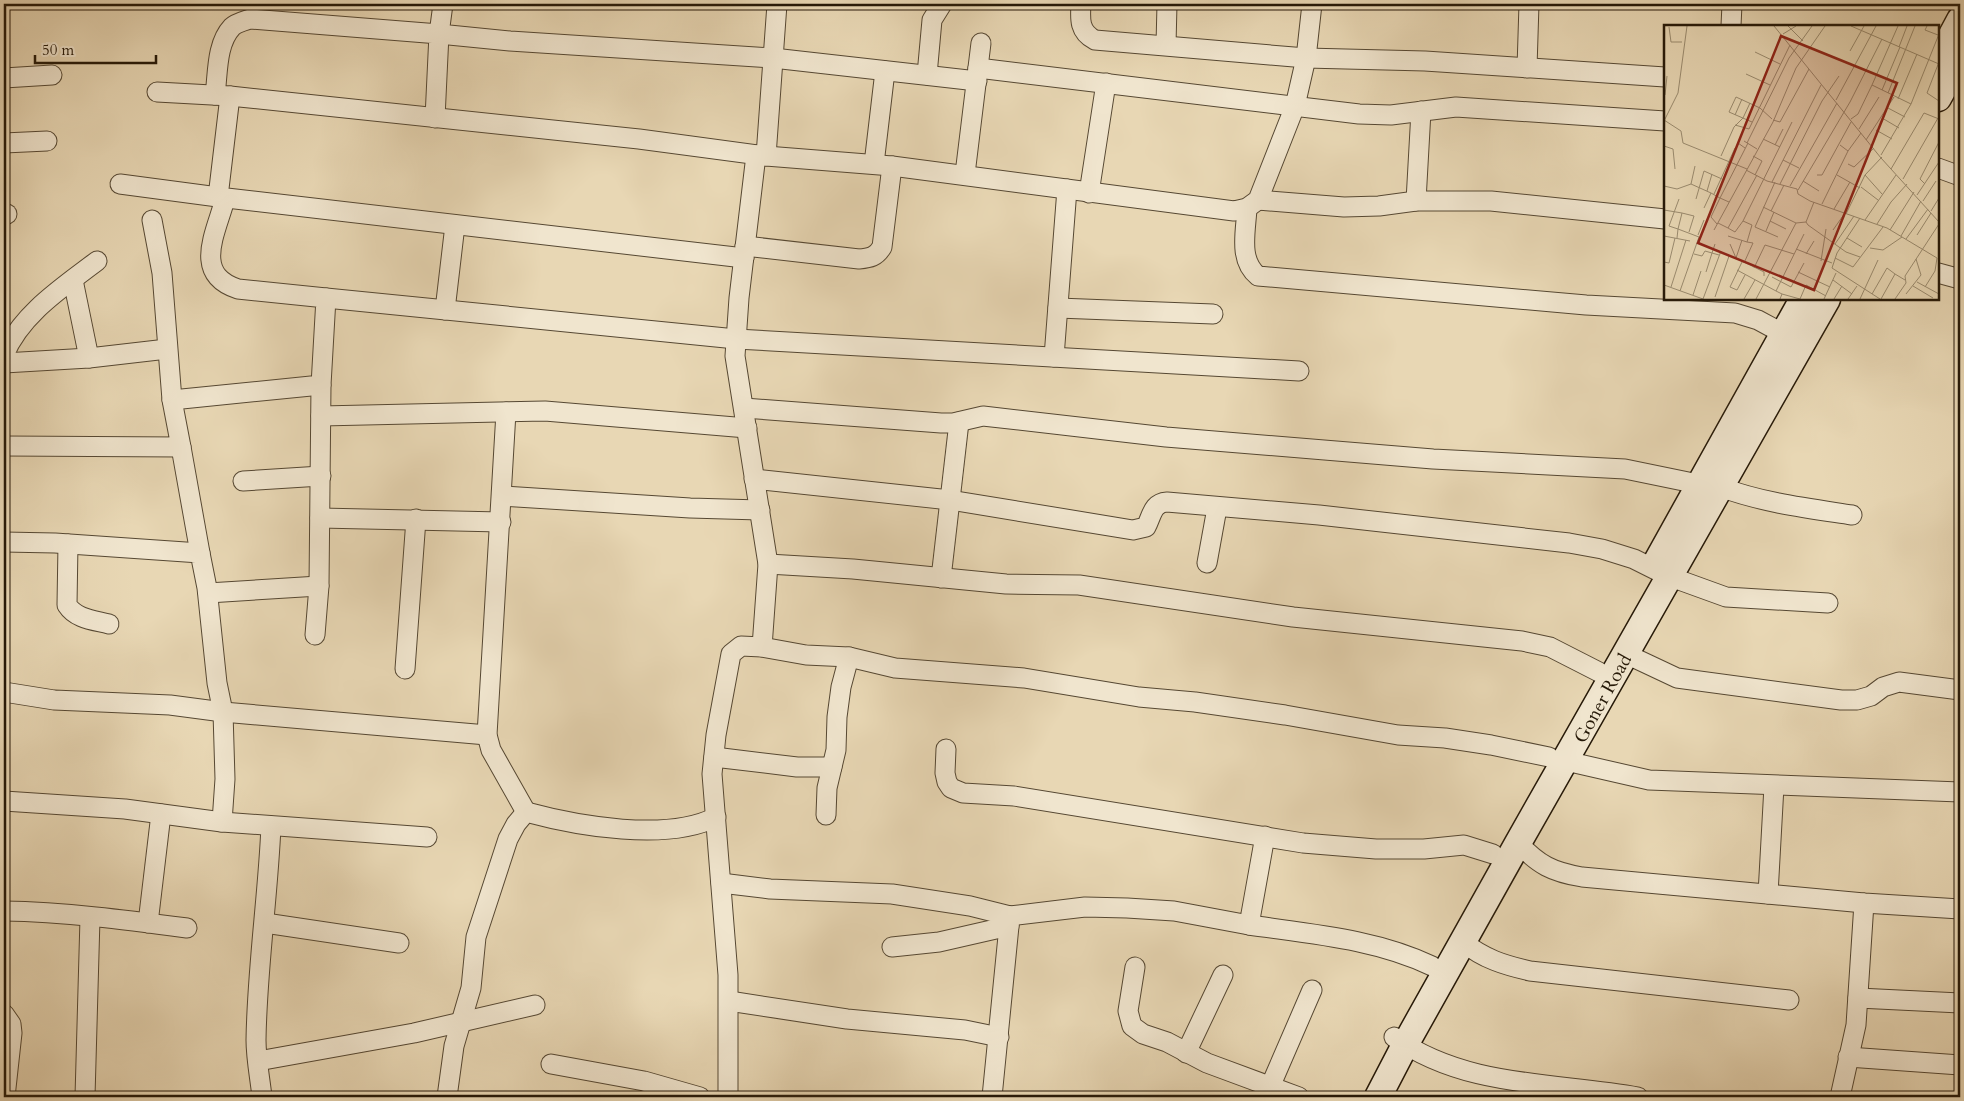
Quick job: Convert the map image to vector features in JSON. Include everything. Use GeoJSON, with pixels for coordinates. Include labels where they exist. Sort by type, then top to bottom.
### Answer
{"type":"FeatureCollection","features":[{"type":"Feature","properties":{"kind":"street"},"geometry":{"type":"LineString","coordinates":[[435,118],[439,34],[443,4]]}},
{"type":"Feature","properties":{"kind":"street"},"geometry":{"type":"LineString","coordinates":[[762,647],[768,564],[735,356],[745,252],[761,156],[773,58],[777,4]]}},
{"type":"Feature","properties":{"kind":"street"},"geometry":{"type":"LineString","coordinates":[[927,75],[932,20],[942,4]]}},
{"type":"Feature","properties":{"kind":"street"},"geometry":{"type":"LineString","coordinates":[[1081,4],[1082,30],[1094,40],[1306,58],[1424,61],[1664,77]]}},
{"type":"Feature","properties":{"kind":"street"},"geometry":{"type":"LineString","coordinates":[[1166,45],[1167,4]]}},
{"type":"Feature","properties":{"kind":"street"},"geometry":{"type":"LineString","coordinates":[[1312,4],[1306,58],[1295,106],[1253,204],[1245,255],[1250,269],[1258,276],[1586,305],[1735,313],[1758,320],[1782,333]]}},
{"type":"Feature","properties":{"kind":"street"},"geometry":{"type":"LineString","coordinates":[[1527,68],[1529,4]]}},
{"type":"Feature","properties":{"kind":"street"},"geometry":{"type":"LineString","coordinates":[[1731,25],[1732,4]]}},
{"type":"Feature","properties":{"kind":"street"},"geometry":{"type":"LineString","coordinates":[[1299,371],[736,339],[238,289],[226,285],[217,279],[212,270],[210,252],[222,198],[223,96],[220,56],[224,40],[232,26],[250,19],[520,42],[773,58],[927,75],[978,74],[1106,83],[1383,115],[1456,107],[1664,120]]}},
{"type":"Feature","properties":{"kind":"street"},"geometry":{"type":"LineString","coordinates":[[1939,59],[1960,20]]}},
{"type":"Feature","properties":{"kind":"street"},"geometry":{"type":"LineString","coordinates":[[965,174],[981,43]]}},
{"type":"Feature","properties":{"kind":"street"},"geometry":{"type":"LineString","coordinates":[[1939,96],[1960,59]]}},
{"type":"Feature","properties":{"kind":"street"},"geometry":{"type":"LineString","coordinates":[[120,184],[222,198],[455,225],[745,252],[859,259],[870,258],[878,255],[882,247],[885,70]]}},
{"type":"Feature","properties":{"kind":"street"},"geometry":{"type":"LineString","coordinates":[[4,78],[52,75]]}},
{"type":"Feature","properties":{"kind":"street"},"geometry":{"type":"LineString","coordinates":[[1089,192],[1106,83]]}},
{"type":"Feature","properties":{"kind":"street"},"geometry":{"type":"LineString","coordinates":[[157,92],[223,96],[639,139],[761,156],[883,165],[965,174],[1234,210],[1253,204],[1344,208],[1416,201],[1491,201],[1664,219]]}},
{"type":"Feature","properties":{"kind":"street"},"geometry":{"type":"LineString","coordinates":[[1416,201],[1420,111]]}},
{"type":"Feature","properties":{"kind":"street"},"geometry":{"type":"LineString","coordinates":[[4,143],[47,141]]}},
{"type":"Feature","properties":{"kind":"street"},"geometry":{"type":"LineString","coordinates":[[1939,168],[1960,176]]}},
{"type":"Feature","properties":{"kind":"street"},"geometry":{"type":"LineString","coordinates":[[1054,357],[1067,189]]}},
{"type":"Feature","properties":{"kind":"street"},"geometry":{"type":"LineString","coordinates":[[152,220],[162,273],[172,400],[208,593],[217,683],[223,712],[225,778],[222,822]]}},
{"type":"Feature","properties":{"kind":"street"},"geometry":{"type":"LineString","coordinates":[[445,310],[455,225]]}},
{"type":"Feature","properties":{"kind":"street"},"geometry":{"type":"LineString","coordinates":[[4,355],[17,331],[51,297],[97,261]]}},
{"type":"Feature","properties":{"kind":"street"},"geometry":{"type":"LineString","coordinates":[[1939,273],[1960,279]]}},
{"type":"Feature","properties":{"kind":"street"},"geometry":{"type":"LineString","coordinates":[[73,280],[89,358]]}},
{"type":"Feature","properties":{"kind":"street"},"geometry":{"type":"LineString","coordinates":[[315,635],[319,586],[321,385],[326,298]]}},
{"type":"Feature","properties":{"kind":"street","name":"Goner Road"},"geometry":{"type":"LineString","coordinates":[[1709,486],[1782,333],[1802,300]]}},
{"type":"Feature","properties":{"kind":"street","name":"Goner Road"},"geometry":{"type":"LineString","coordinates":[[1361,1097],[1463,942],[1518,843],[1599,672],[1661,572],[1709,486],[1826,300]]}},
{"type":"Feature","properties":{"kind":"street"},"geometry":{"type":"LineString","coordinates":[[1058,308],[1213,314]]}},
{"type":"Feature","properties":{"kind":"street"},"geometry":{"type":"LineString","coordinates":[[4,363],[89,358],[167,349]]}},
{"type":"Feature","properties":{"kind":"street"},"geometry":{"type":"LineString","coordinates":[[172,400],[321,385]]}},
{"type":"Feature","properties":{"kind":"street"},"geometry":{"type":"LineString","coordinates":[[744,408],[941,423],[959,422],[983,416],[1176,438],[1433,458],[1625,469],[1709,486],[1780,505],[1852,515]]}},
{"type":"Feature","properties":{"kind":"street"},"geometry":{"type":"LineString","coordinates":[[321,416],[545,411],[593,413],[747,428]]}},
{"type":"Feature","properties":{"kind":"street"},"geometry":{"type":"LineString","coordinates":[[506,412],[487,735],[491,750],[526,812],[587,824],[641,830],[677,829],[700,825],[716,817]]}},
{"type":"Feature","properties":{"kind":"street"},"geometry":{"type":"LineString","coordinates":[[941,578],[959,422]]}},
{"type":"Feature","properties":{"kind":"street"},"geometry":{"type":"LineString","coordinates":[[4,446],[181,447]]}},
{"type":"Feature","properties":{"kind":"street"},"geometry":{"type":"LineString","coordinates":[[243,480],[320,476]]}},
{"type":"Feature","properties":{"kind":"street"},"geometry":{"type":"LineString","coordinates":[[754,479],[950,500],[1133,530],[1146,527],[1154,507],[1161,502],[1217,508],[1319,514],[1569,543],[1602,549],[1726,597],[1828,603]]}},
{"type":"Feature","properties":{"kind":"street"},"geometry":{"type":"LineString","coordinates":[[502,496],[690,508],[760,510]]}},
{"type":"Feature","properties":{"kind":"street"},"geometry":{"type":"LineString","coordinates":[[1207,563],[1217,508]]}},
{"type":"Feature","properties":{"kind":"street"},"geometry":{"type":"LineString","coordinates":[[320,518],[501,522]]}},
{"type":"Feature","properties":{"kind":"street"},"geometry":{"type":"LineString","coordinates":[[405,669],[416,519]]}},
{"type":"Feature","properties":{"kind":"street"},"geometry":{"type":"LineString","coordinates":[[4,542],[200,552]]}},
{"type":"Feature","properties":{"kind":"street"},"geometry":{"type":"LineString","coordinates":[[68,544],[67,604],[79,616],[109,624]]}},
{"type":"Feature","properties":{"kind":"street"},"geometry":{"type":"LineString","coordinates":[[768,564],[853,569],[1006,584],[1079,585],[1293,617],[1522,641],[1550,647],[1599,672]]}},
{"type":"Feature","properties":{"kind":"street","name":"Goner Road"},"geometry":{"type":"LineString","coordinates":[[1378,1097],[1399,1041],[1432,966],[1493,854],[1558,759],[1626,654],[1661,572]]}},
{"type":"Feature","properties":{"kind":"street"},"geometry":{"type":"LineString","coordinates":[[208,593],[319,586]]}},
{"type":"Feature","properties":{"kind":"street"},"geometry":{"type":"LineString","coordinates":[[728,1097],[728,1000],[712,774],[731,654],[740,646],[762,647],[806,655],[849,657],[895,668],[1024,678],[1139,697],[1195,702],[1285,715],[1398,735],[1491,744],[1649,780],[1960,792]]}},
{"type":"Feature","properties":{"kind":"street"},"geometry":{"type":"LineString","coordinates":[[1626,654],[1677,678],[1841,700],[1857,700],[1871,696],[1883,687],[1899,682],[1960,690]]}},
{"type":"Feature","properties":{"kind":"street"},"geometry":{"type":"LineString","coordinates":[[826,815],[827,788],[836,750],[837,717],[841,687],[849,657]]}},
{"type":"Feature","properties":{"kind":"street"},"geometry":{"type":"LineString","coordinates":[[4,692],[54,700],[170,705],[223,712],[487,735]]}},
{"type":"Feature","properties":{"kind":"street"},"geometry":{"type":"LineString","coordinates":[[946,749],[945,773],[947,782],[951,788],[963,793],[1014,796],[1303,843],[1424,849],[1464,845],[1493,854]]}},
{"type":"Feature","properties":{"kind":"street"},"geometry":{"type":"LineString","coordinates":[[714,757],[797,767],[832,767]]}},
{"type":"Feature","properties":{"kind":"street"},"geometry":{"type":"LineString","coordinates":[[1768,894],[1774,786]]}},
{"type":"Feature","properties":{"kind":"street"},"geometry":{"type":"LineString","coordinates":[[4,801],[125,808],[222,822],[427,837]]}},
{"type":"Feature","properties":{"kind":"street"},"geometry":{"type":"LineString","coordinates":[[447,1097],[454,1046],[471,988],[476,937],[508,839],[516,824],[526,812]]}},
{"type":"Feature","properties":{"kind":"street"},"geometry":{"type":"LineString","coordinates":[[148,923],[161,814]]}},
{"type":"Feature","properties":{"kind":"street"},"geometry":{"type":"LineString","coordinates":[[262,1097],[256,1042],[258,983],[265,924],[271,826]]}},
{"type":"Feature","properties":{"kind":"street"},"geometry":{"type":"LineString","coordinates":[[1249,925],[1265,836]]}},
{"type":"Feature","properties":{"kind":"street"},"geometry":{"type":"LineString","coordinates":[[1518,843],[1536,861],[1558,873],[1582,878],[1864,903],[1960,909]]}},
{"type":"Feature","properties":{"kind":"street"},"geometry":{"type":"LineString","coordinates":[[721,883],[770,889],[892,894],[970,906],[1010,921]]}},
{"type":"Feature","properties":{"kind":"street"},"geometry":{"type":"LineString","coordinates":[[1840,1097],[1856,1025],[1864,903]]}},
{"type":"Feature","properties":{"kind":"street"},"geometry":{"type":"LineString","coordinates":[[892,947],[939,942],[1010,921],[1085,908],[1127,908],[1174,911],[1387,948],[1408,954],[1432,966]]}},
{"type":"Feature","properties":{"kind":"street"},"geometry":{"type":"LineString","coordinates":[[4,911],[61,912],[90,918],[187,928]]}},
{"type":"Feature","properties":{"kind":"street"},"geometry":{"type":"LineString","coordinates":[[85,1097],[90,918]]}},
{"type":"Feature","properties":{"kind":"street"},"geometry":{"type":"LineString","coordinates":[[992,1097],[1010,921]]}},
{"type":"Feature","properties":{"kind":"street"},"geometry":{"type":"LineString","coordinates":[[265,924],[399,943]]}},
{"type":"Feature","properties":{"kind":"street"},"geometry":{"type":"LineString","coordinates":[[1463,942],[1478,955],[1502,965],[1530,970],[1789,1000]]}},
{"type":"Feature","properties":{"kind":"street"},"geometry":{"type":"LineString","coordinates":[[1135,967],[1128,1011],[1132,1026],[1143,1034],[1167,1042],[1186,1053],[1299,1097]]}},
{"type":"Feature","properties":{"kind":"street"},"geometry":{"type":"LineString","coordinates":[[1186,1053],[1223,975]]}},
{"type":"Feature","properties":{"kind":"street"},"geometry":{"type":"LineString","coordinates":[[1270,1087],[1312,990]]}},
{"type":"Feature","properties":{"kind":"street"},"geometry":{"type":"LineString","coordinates":[[1858,998],[1960,1003]]}},
{"type":"Feature","properties":{"kind":"street"},"geometry":{"type":"LineString","coordinates":[[728,1000],[847,1019],[964,1030],[999,1037]]}},
{"type":"Feature","properties":{"kind":"street"},"geometry":{"type":"LineString","coordinates":[[258,1061],[414,1033],[534,1005]]}},
{"type":"Feature","properties":{"kind":"street"},"geometry":{"type":"LineString","coordinates":[[4,1014],[11,1024],[12,1033],[5,1097]]}},
{"type":"Feature","properties":{"kind":"street"},"geometry":{"type":"LineString","coordinates":[[1399,1041],[1437,1062],[1477,1075],[1510,1089],[1629,1096]]}},
{"type":"Feature","properties":{"kind":"street"},"geometry":{"type":"LineString","coordinates":[[1848,1057],[1960,1065]]}},
{"type":"Feature","properties":{"kind":"street"},"geometry":{"type":"LineString","coordinates":[[551,1064],[644,1081],[700,1097]]}}]}
